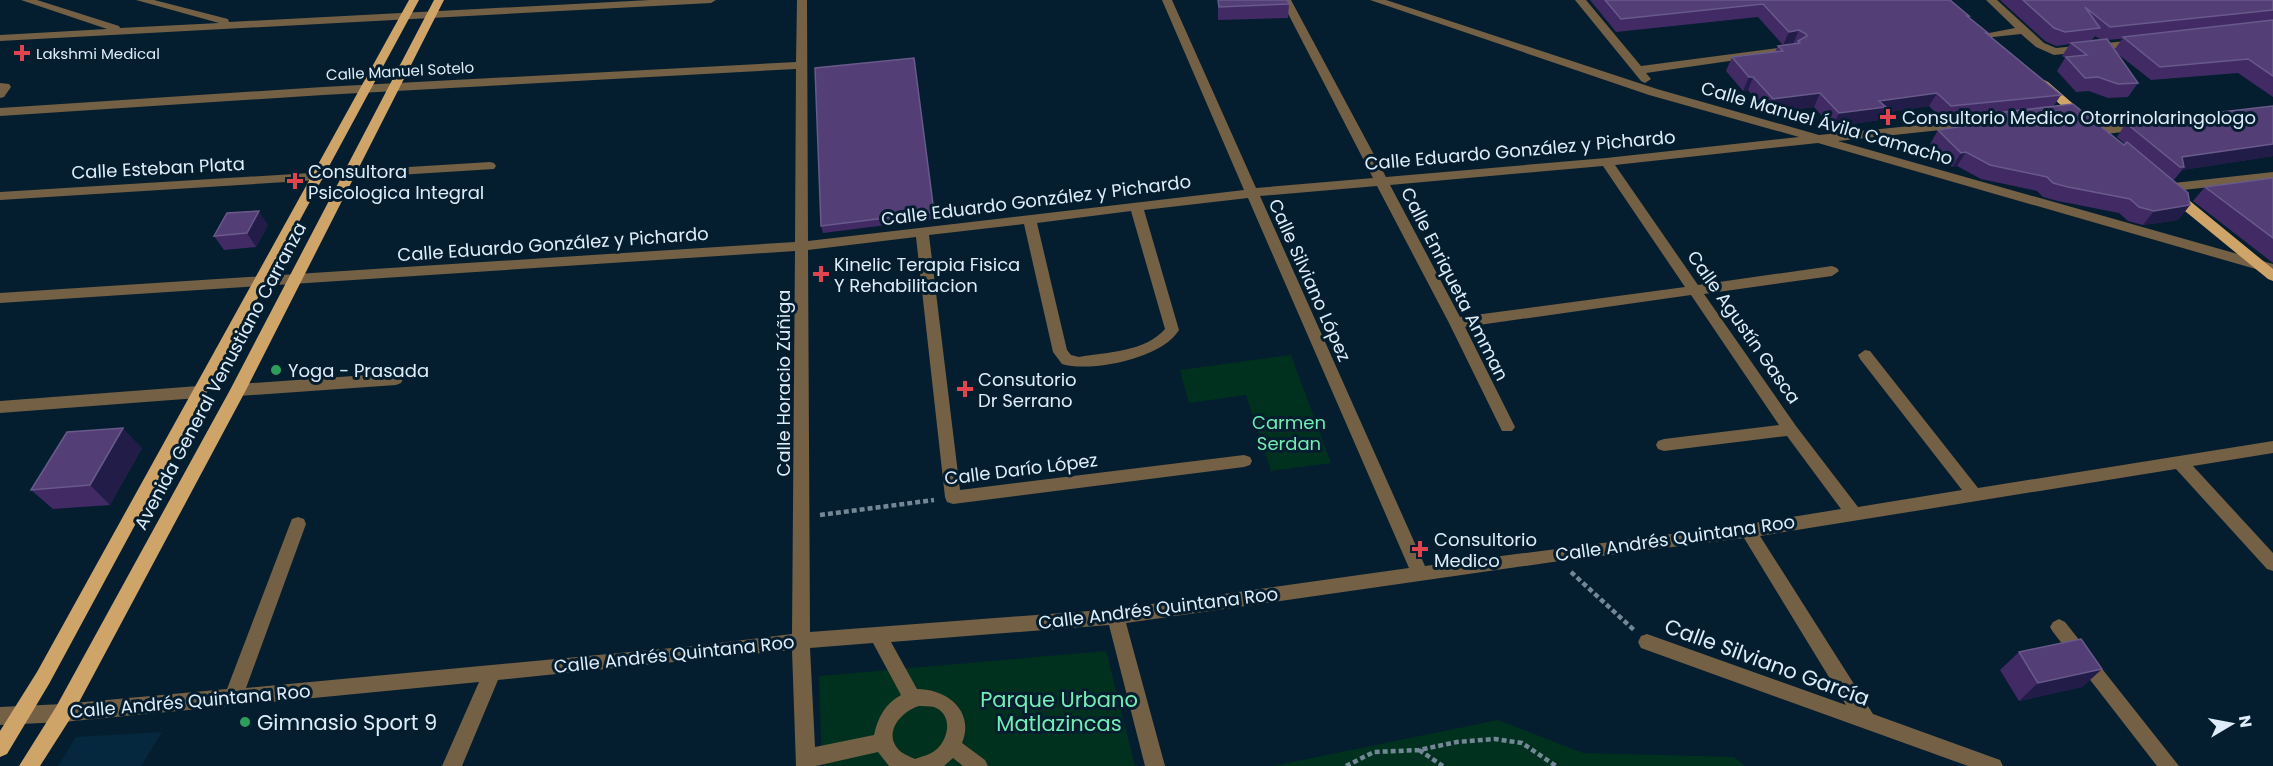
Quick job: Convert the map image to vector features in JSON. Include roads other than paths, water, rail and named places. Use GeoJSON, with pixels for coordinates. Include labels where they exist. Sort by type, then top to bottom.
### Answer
{"type":"FeatureCollection","features":[{"type":"Feature","properties":{"kind":"main road","name":"Avenida General Venustiano Carranza"},"geometry":{"type":"LineString","coordinates":[[0,748],[22,715],[414,0]]}},
{"type":"Feature","properties":{"kind":"main road","name":"Avenida General Venustiano Carranza"},"geometry":{"type":"LineString","coordinates":[[29,766],[63,713],[238,390],[439,0]]}},
{"type":"Feature","properties":{"kind":"main road"},"geometry":{"type":"LineString","coordinates":[[1984,32],[2005,51]]}},
{"type":"Feature","properties":{"kind":"main road"},"geometry":{"type":"LineString","coordinates":[[2031,73],[2115,145]]}},
{"type":"Feature","properties":{"kind":"main road"},"geometry":{"type":"LineString","coordinates":[[2161,184],[2267,267],[2273,276]]}},
{"type":"Feature","properties":{"kind":"street"},"geometry":{"type":"LineString","coordinates":[[26,0],[125,31]]}},
{"type":"Feature","properties":{"kind":"street"},"geometry":{"type":"LineString","coordinates":[[141,0],[238,25]]}},
{"type":"Feature","properties":{"kind":"street"},"geometry":{"type":"LineString","coordinates":[[0,38],[615,2],[711,0]]}},
{"type":"Feature","properties":{"kind":"street","name":"Calle Horacio Zúñiga"},"geometry":{"type":"LineString","coordinates":[[802,0],[803,517],[801,641],[806,762]]}},
{"type":"Feature","properties":{"kind":"street","name":"Calle Silviano López"},"geometry":{"type":"LineString","coordinates":[[1167,0],[1420,574]]}},
{"type":"Feature","properties":{"kind":"street","name":"Calle Enriqueta Amman"},"geometry":{"type":"LineString","coordinates":[[1286,0],[1456,323],[1507,427]]}},
{"type":"Feature","properties":{"kind":"street","name":"Calle Manuel Ávila Camacho"},"geometry":{"type":"LineString","coordinates":[[1375,0],[1653,92],[2267,267]]}},
{"type":"Feature","properties":{"kind":"street"},"geometry":{"type":"LineString","coordinates":[[1580,0],[1639,70],[1653,92]]}},
{"type":"Feature","properties":{"kind":"street"},"geometry":{"type":"LineString","coordinates":[[1991,0],[2040,45],[2054,52],[2153,40]]}},
{"type":"Feature","properties":{"kind":"street"},"geometry":{"type":"LineString","coordinates":[[1984,32],[2023,30]]}},
{"type":"Feature","properties":{"kind":"street"},"geometry":{"type":"LineString","coordinates":[[1639,70],[1793,49]]}},
{"type":"Feature","properties":{"kind":"street","name":"Calle Manuel Sotelo"},"geometry":{"type":"LineString","coordinates":[[0,112],[367,88],[802,65]]}},
{"type":"Feature","properties":{"kind":"street"},"geometry":{"type":"LineString","coordinates":[[0,87],[6,87],[0,94]]}},
{"type":"Feature","properties":{"kind":"street"},"geometry":{"type":"LineString","coordinates":[[2051,113],[2074,111]]}},
{"type":"Feature","properties":{"kind":"street","name":"Calle Eduardo González y Pichardo"},"geometry":{"type":"LineString","coordinates":[[0,298],[802,246],[1030,220],[1136,205],[1606,162],[1993,120]]}},
{"type":"Feature","properties":{"kind":"street"},"geometry":{"type":"LineString","coordinates":[[2098,130],[2154,124]]}},
{"type":"Feature","properties":{"kind":"street","name":"Calle Agustín Gasca"},"geometry":{"type":"LineString","coordinates":[[1606,162],[1791,430],[1853,513]]}},
{"type":"Feature","properties":{"kind":"street","name":"Calle Esteban Plata"},"geometry":{"type":"LineString","coordinates":[[0,196],[352,172],[490,166]]}},
{"type":"Feature","properties":{"kind":"street"},"geometry":{"type":"LineString","coordinates":[[2161,184],[2273,176]]}},
{"type":"Feature","properties":{"kind":"street"},"geometry":{"type":"LineString","coordinates":[[1030,220],[1060,352],[1067,360],[1079,362],[1152,347],[1164,341],[1172,330],[1136,205]]}},
{"type":"Feature","properties":{"kind":"street","name":"Calle Darío López"},"geometry":{"type":"LineString","coordinates":[[922,231],[953,497],[1244,461]]}},
{"type":"Feature","properties":{"kind":"street"},"geometry":{"type":"LineString","coordinates":[[1456,323],[1832,271]]}},
{"type":"Feature","properties":{"kind":"street"},"geometry":{"type":"LineString","coordinates":[[1866,355],[1974,494]]}},
{"type":"Feature","properties":{"kind":"street"},"geometry":{"type":"LineString","coordinates":[[238,390],[396,379]]}},
{"type":"Feature","properties":{"kind":"street"},"geometry":{"type":"LineString","coordinates":[[0,407],[198,393]]}},
{"type":"Feature","properties":{"kind":"street"},"geometry":{"type":"LineString","coordinates":[[1664,445],[1791,430]]}},
{"type":"Feature","properties":{"kind":"street","name":"Calle Andrés Quintana Roo"},"geometry":{"type":"LineString","coordinates":[[0,716],[63,713],[801,641],[1116,617],[1553,555],[1748,531],[2273,447]]}},
{"type":"Feature","properties":{"kind":"street"},"geometry":{"type":"LineString","coordinates":[[2179,462],[2273,564]]}},
{"type":"Feature","properties":{"kind":"street"},"geometry":{"type":"LineString","coordinates":[[233,697],[298,524]]}},
{"type":"Feature","properties":{"kind":"street"},"geometry":{"type":"LineString","coordinates":[[1748,531],[1868,723]]}},
{"type":"Feature","properties":{"kind":"street"},"geometry":{"type":"LineString","coordinates":[[1116,617],[1155,766]]}},
{"type":"Feature","properties":{"kind":"street"},"geometry":{"type":"LineString","coordinates":[[2059,627],[2169,766]]}},
{"type":"Feature","properties":{"kind":"street"},"geometry":{"type":"LineString","coordinates":[[878,636],[913,699]]}},
{"type":"Feature","properties":{"kind":"street","name":"Calle Silviano García"},"geometry":{"type":"LineString","coordinates":[[1647,642],[1993,766]]}},
{"type":"Feature","properties":{"kind":"street"},"geometry":{"type":"LineString","coordinates":[[452,766],[492,672]]}},
{"type":"Feature","properties":{"kind":"street"},"geometry":{"type":"LineString","coordinates":[[909,766],[899,763],[888,754],[882,742],[883,728],[890,714],[901,704],[913,699],[929,697],[941,701],[951,710],[957,722],[957,733],[952,746],[942,758],[920,766]]}},
{"type":"Feature","properties":{"kind":"street"},"geometry":{"type":"LineString","coordinates":[[806,762],[882,742]]}},
{"type":"Feature","properties":{"kind":"street"},"geometry":{"type":"LineString","coordinates":[[952,746],[978,766]]}},
{"type":"Feature","properties":{"kind":"place","name":"Lakshmi Medical"},"geometry":{"type":"Point","coordinates":[22,53]}},
{"type":"Feature","properties":{"kind":"place","name":"Consultorio Medico Otorrinolaringologo"},"geometry":{"type":"Point","coordinates":[1888,117]}},
{"type":"Feature","properties":{"kind":"place","name":"Consultora Psicologica Integral"},"geometry":{"type":"Point","coordinates":[295,181]}},
{"type":"Feature","properties":{"kind":"place","name":"Kinelic Terapia Fisica Y Rehabilitacion"},"geometry":{"type":"Point","coordinates":[821,274]}},
{"type":"Feature","properties":{"kind":"place","name":"Yoga - Prasada"},"geometry":{"type":"Point","coordinates":[276,370]}},
{"type":"Feature","properties":{"kind":"place","name":"Consutorio Dr Serrano"},"geometry":{"type":"Point","coordinates":[965,389]}},
{"type":"Feature","properties":{"kind":"place","name":"Consultorio Medico"},"geometry":{"type":"Point","coordinates":[1420,549]}},
{"type":"Feature","properties":{"kind":"place","name":"Gimnasio Sport 9"},"geometry":{"type":"Point","coordinates":[245,722]}},
{"type":"Feature","properties":{"kind":"park label","name":"Carmen Serdan"},"geometry":{"type":"Point","coordinates":[1289,432]}},
{"type":"Feature","properties":{"kind":"park label","name":"Parque Urbano Matlazincas"},"geometry":{"type":"Point","coordinates":[1059,711]}}]}
